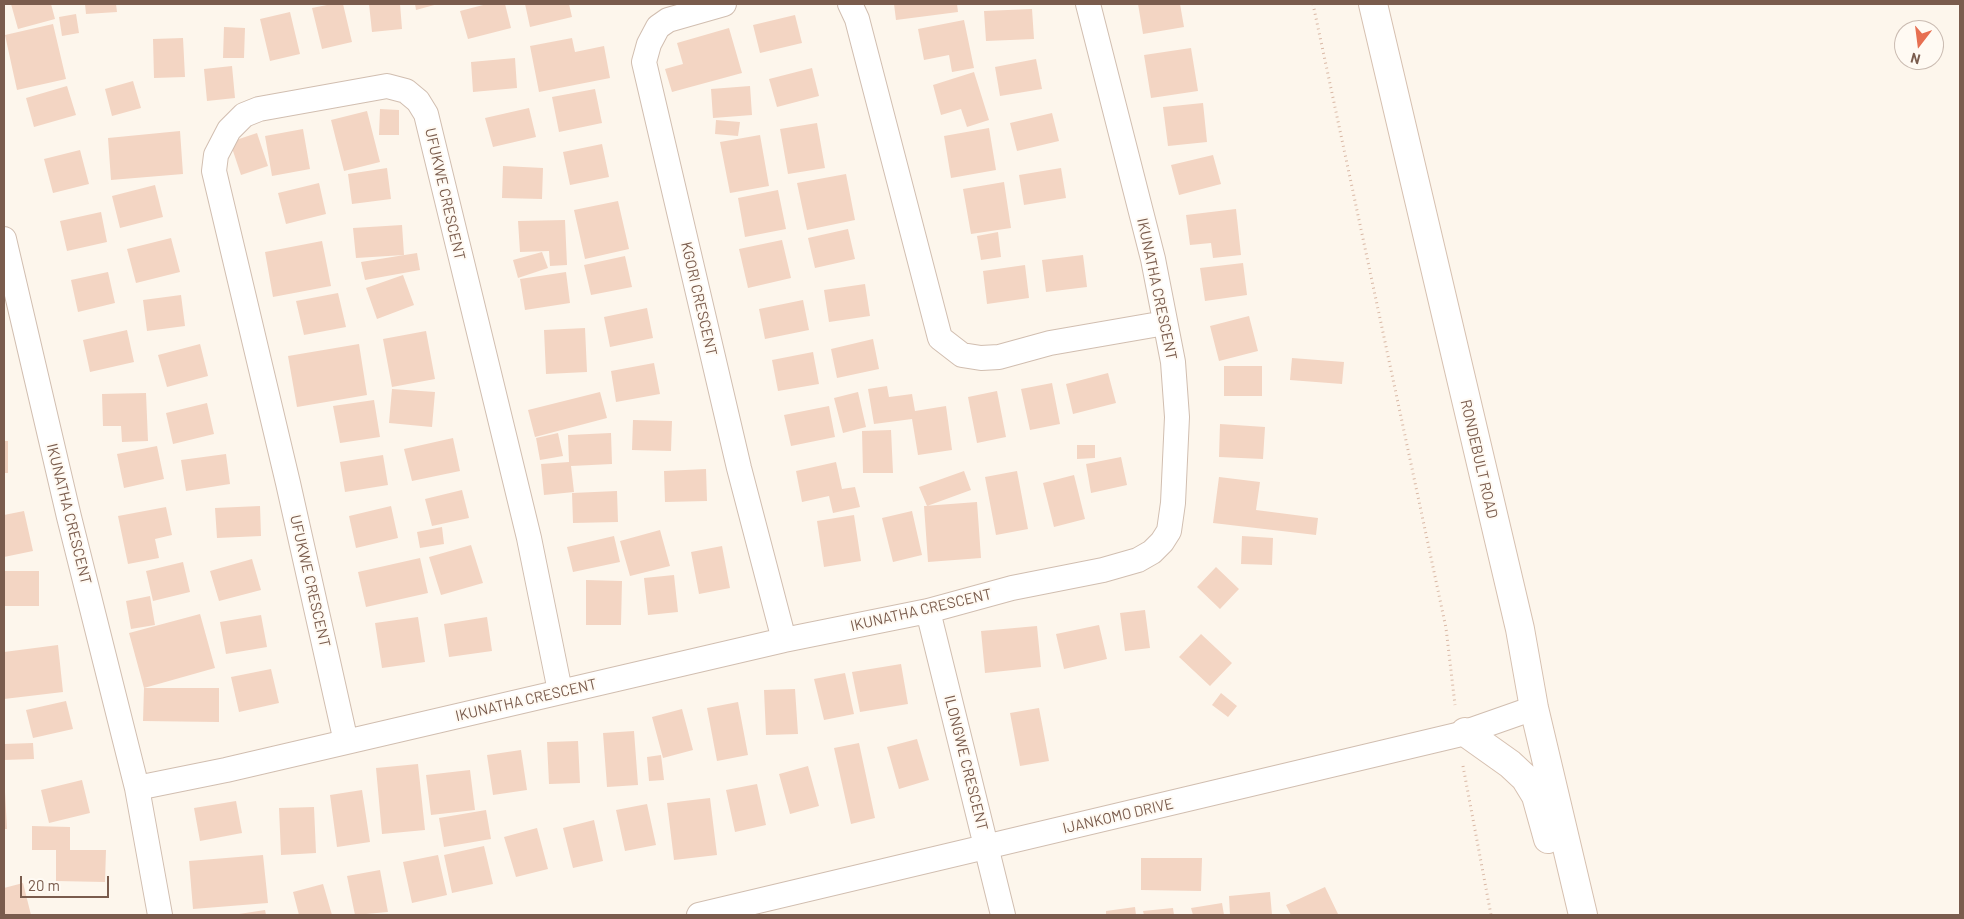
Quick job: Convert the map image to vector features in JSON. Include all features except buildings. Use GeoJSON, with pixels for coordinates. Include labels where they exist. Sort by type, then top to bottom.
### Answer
{"type":"FeatureCollection","features":[{"type":"Feature","properties":{"kind":"main road","name":"RONDEBULT ROAD"},"geometry":{"type":"LineString","coordinates":[[1373,4],[1520,629],[1534,708],[1583,915]]}},
{"type":"Feature","properties":{"kind":"main road"},"geometry":{"type":"LineString","coordinates":[[1461,733],[1510,764],[1524,778],[1536,796],[1559,884],[1574,915]]}},
{"type":"Feature","properties":{"kind":"street","name":"KGORI CRESCENT"},"geometry":{"type":"LineString","coordinates":[[724,4],[676,18],[658,27],[649,44],[644,62],[739,468],[784,640]]}},
{"type":"Feature","properties":{"kind":"street"},"geometry":{"type":"LineString","coordinates":[[850,4],[857,19],[940,338],[962,355],[981,358],[999,357],[1050,343],[1165,323]]}},
{"type":"Feature","properties":{"kind":"street","name":"IKUNATHA CRESCENT"},"geometry":{"type":"LineString","coordinates":[[138,788],[226,770],[560,691],[676,667],[784,640],[928,611],[1012,588],[1103,570],[1138,560],[1152,552],[1169,531],[1173,503],[1177,417],[1173,362],[1153,259],[1088,4]]}},
{"type":"Feature","properties":{"kind":"street","name":"UFUKWE CRESCENT"},"geometry":{"type":"LineString","coordinates":[[346,742],[288,483],[214,171],[216,156],[229,130],[244,115],[259,109],[387,86],[406,91],[418,101],[426,114],[529,538],[560,691]]}},
{"type":"Feature","properties":{"kind":"street","name":"IKUNATHA CRESCENT"},"geometry":{"type":"LineString","coordinates":[[4,239],[69,517],[138,788],[160,915]]}},
{"type":"Feature","properties":{"kind":"street","name":"ILONGWE CRESCENT"},"geometry":{"type":"LineString","coordinates":[[928,611],[1003,915]]}},
{"type":"Feature","properties":{"kind":"street","name":"IJANKOMO DRIVE"},"geometry":{"type":"LineString","coordinates":[[699,915],[987,848],[1461,733],[1534,708]]}},
{"type":"Feature","properties":{"kind":"path"},"geometry":{"type":"LineString","coordinates":[[1313,4],[1446,628],[1491,915]]}}]}
